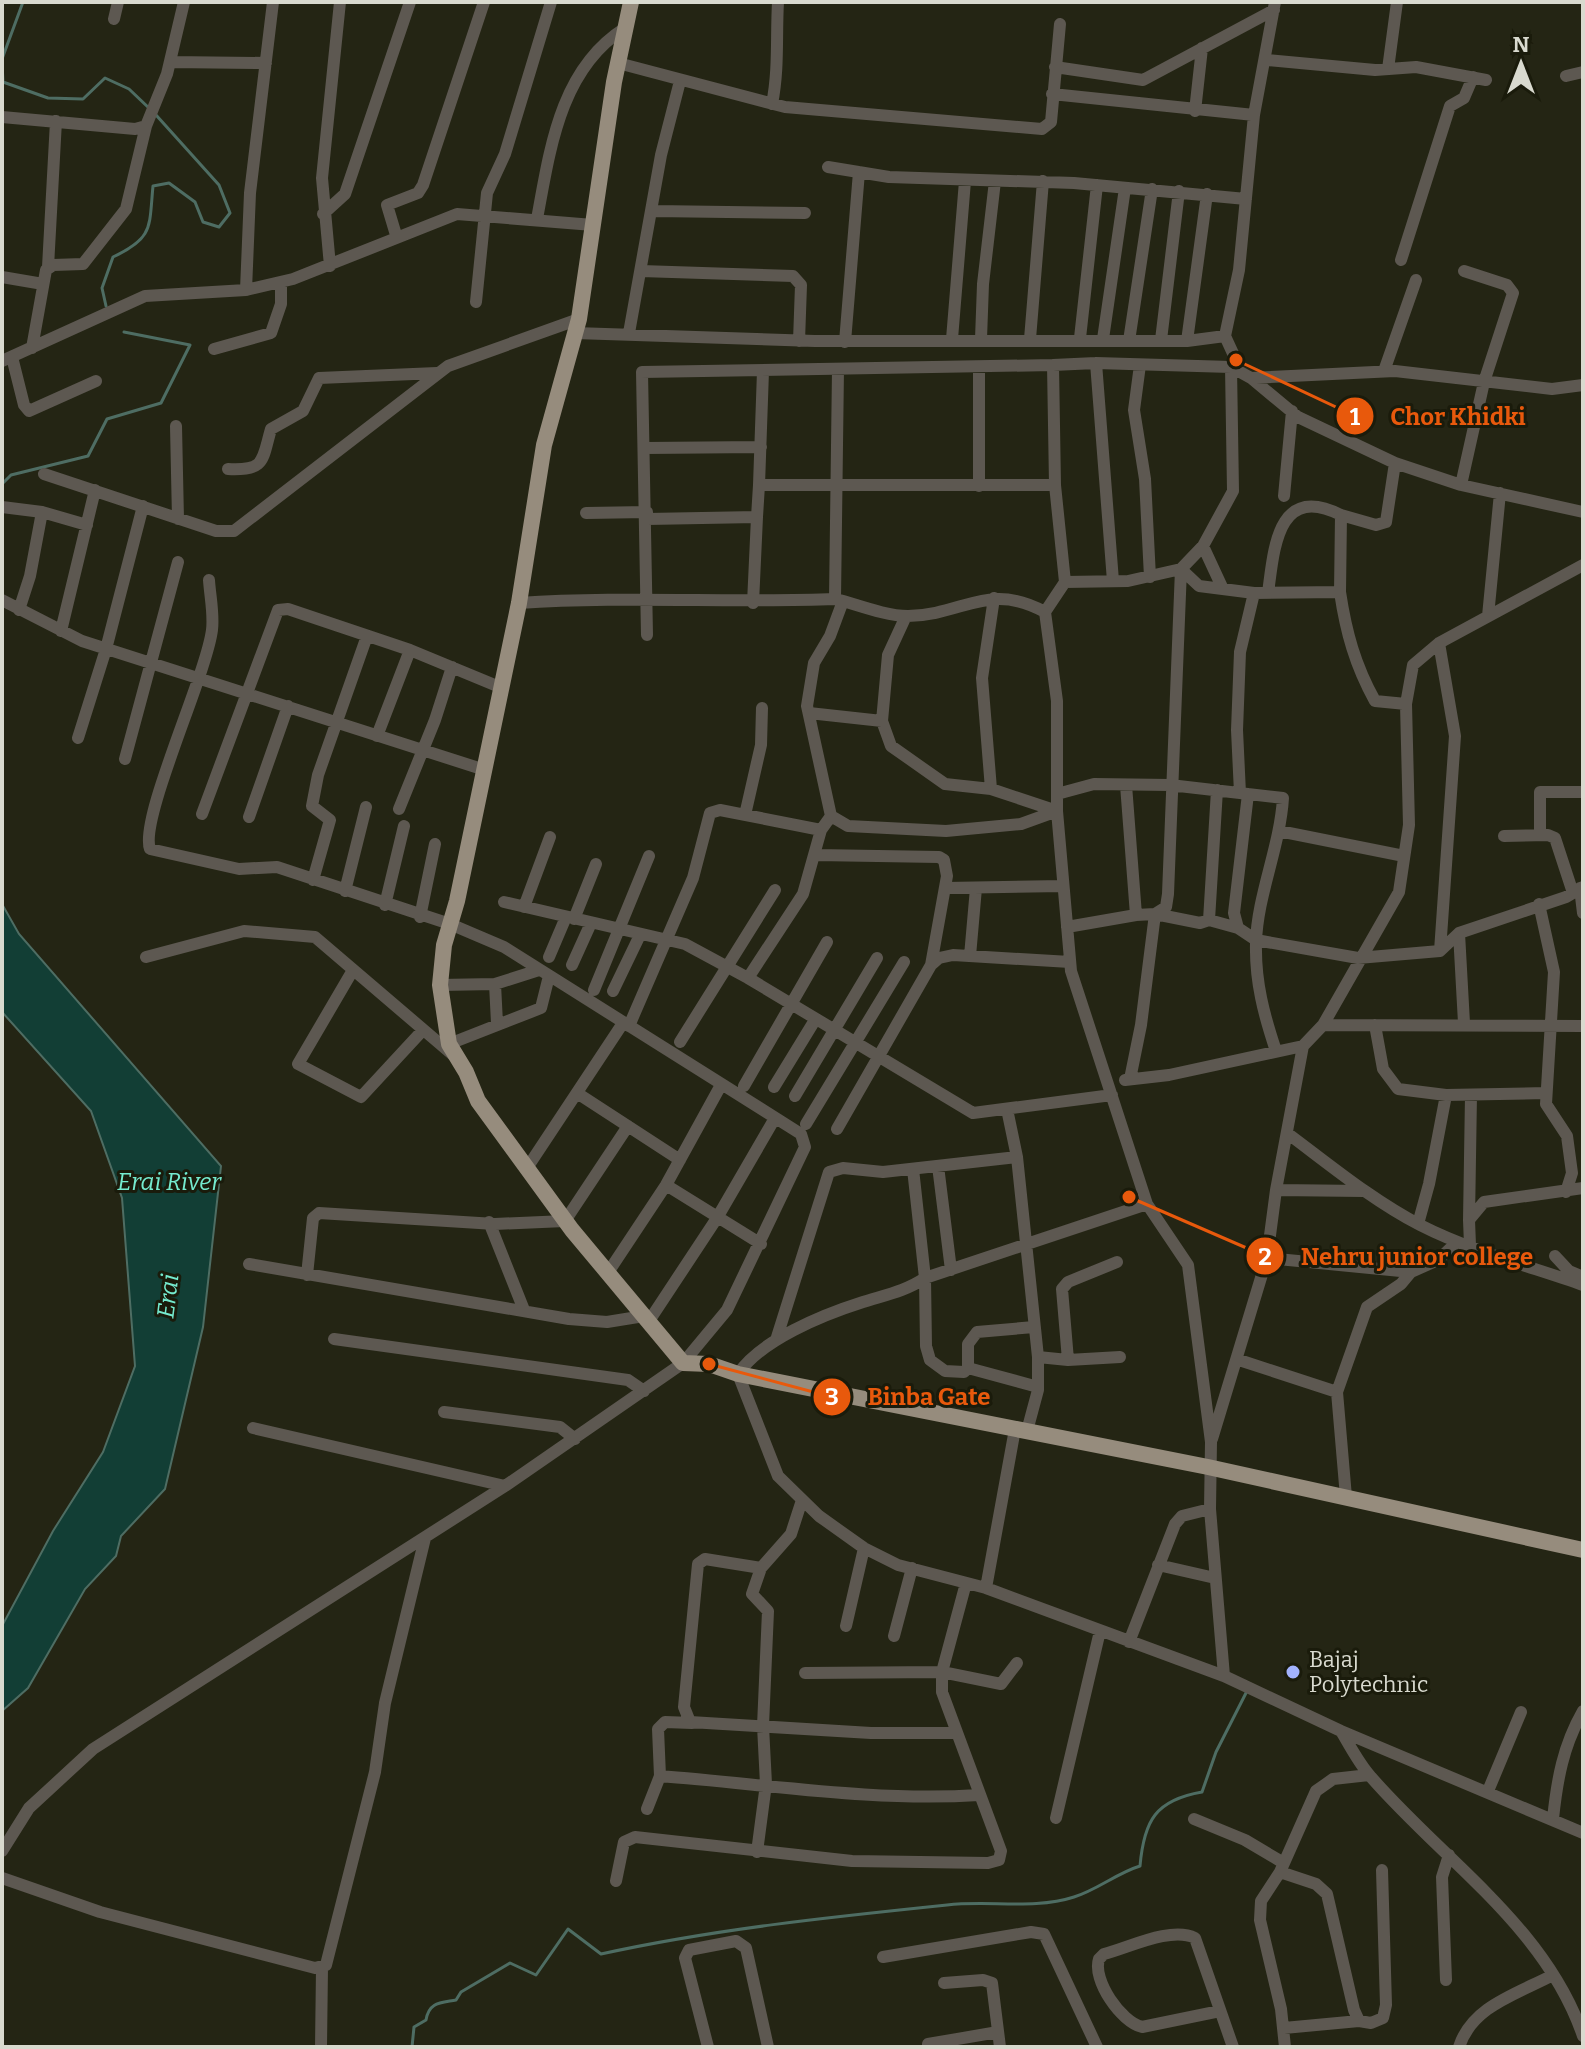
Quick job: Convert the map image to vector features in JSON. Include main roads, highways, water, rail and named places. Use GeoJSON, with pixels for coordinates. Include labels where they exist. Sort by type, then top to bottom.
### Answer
{"type":"FeatureCollection","features":[{"type":"Feature","properties":{"kind":"main road"},"geometry":{"type":"LineString","coordinates":[[631,2],[618,63],[577,326],[544,445],[519,603],[450,924],[440,985],[452,1051],[478,1101],[565,1221],[683,1363],[709,1364],[738,1374],[1208,1467],[1583,1550]]}},
{"type":"Feature","properties":{"kind":"water","name":"Erai River"},"geometry":{"type":"Polygon","coordinates":[[[2,904],[19,934],[221,1166],[203,1327],[165,1489],[121,1536],[116,1556],[85,1589],[28,1688],[2,1711],[2,1626],[53,1531],[103,1452],[135,1366],[122,1198],[91,1111],[2,1012],[2,904]]]}},
{"type":"Feature","properties":{"kind":"waterway"},"geometry":{"type":"LineString","coordinates":[[2,59],[23,2]]}},
{"type":"Feature","properties":{"kind":"waterway"},"geometry":{"type":"LineString","coordinates":[[2,63],[3,82],[48,98],[83,99],[105,78],[129,89],[150,109]]}},
{"type":"Feature","properties":{"kind":"waterway"},"geometry":{"type":"LineString","coordinates":[[106,306],[102,288],[113,257],[136,244],[147,230],[153,186],[169,183],[195,202],[203,222],[219,227],[230,213],[219,185],[156,115]]}},
{"type":"Feature","properties":{"kind":"waterway"},"geometry":{"type":"LineString","coordinates":[[2,484],[11,475],[88,456],[107,419],[161,403],[190,345],[124,332]]}},
{"type":"Feature","properties":{"kind":"waterway"},"geometry":{"type":"LineString","coordinates":[[412,2047],[414,2027],[426,2020],[433,2007],[456,2000],[461,1992],[510,1963],[536,1975],[568,1929],[601,1954],[687,1937],[817,1919],[963,1904],[1043,1903],[1082,1894],[1140,1866],[1145,1836],[1155,1815],[1173,1800],[1202,1792],[1216,1752],[1247,1691]]}},
{"type":"Feature","properties":{"kind":"place","name":"Chor Khidki"},"geometry":{"type":"Point","coordinates":[1236,360]}},
{"type":"Feature","properties":{"kind":"place","name":"Nehru junior college"},"geometry":{"type":"Point","coordinates":[1129,1197]}},
{"type":"Feature","properties":{"kind":"place","name":"Binba Gate"},"geometry":{"type":"Point","coordinates":[709,1364]}},
{"type":"Feature","properties":{"kind":"place","name":"Bajaj Polytechnic"},"geometry":{"type":"Point","coordinates":[1293,1672]}},
{"type":"Feature","properties":{"kind":"water label","name":"Erai"},"geometry":{"type":"Point","coordinates":[168,1296]}}]}
